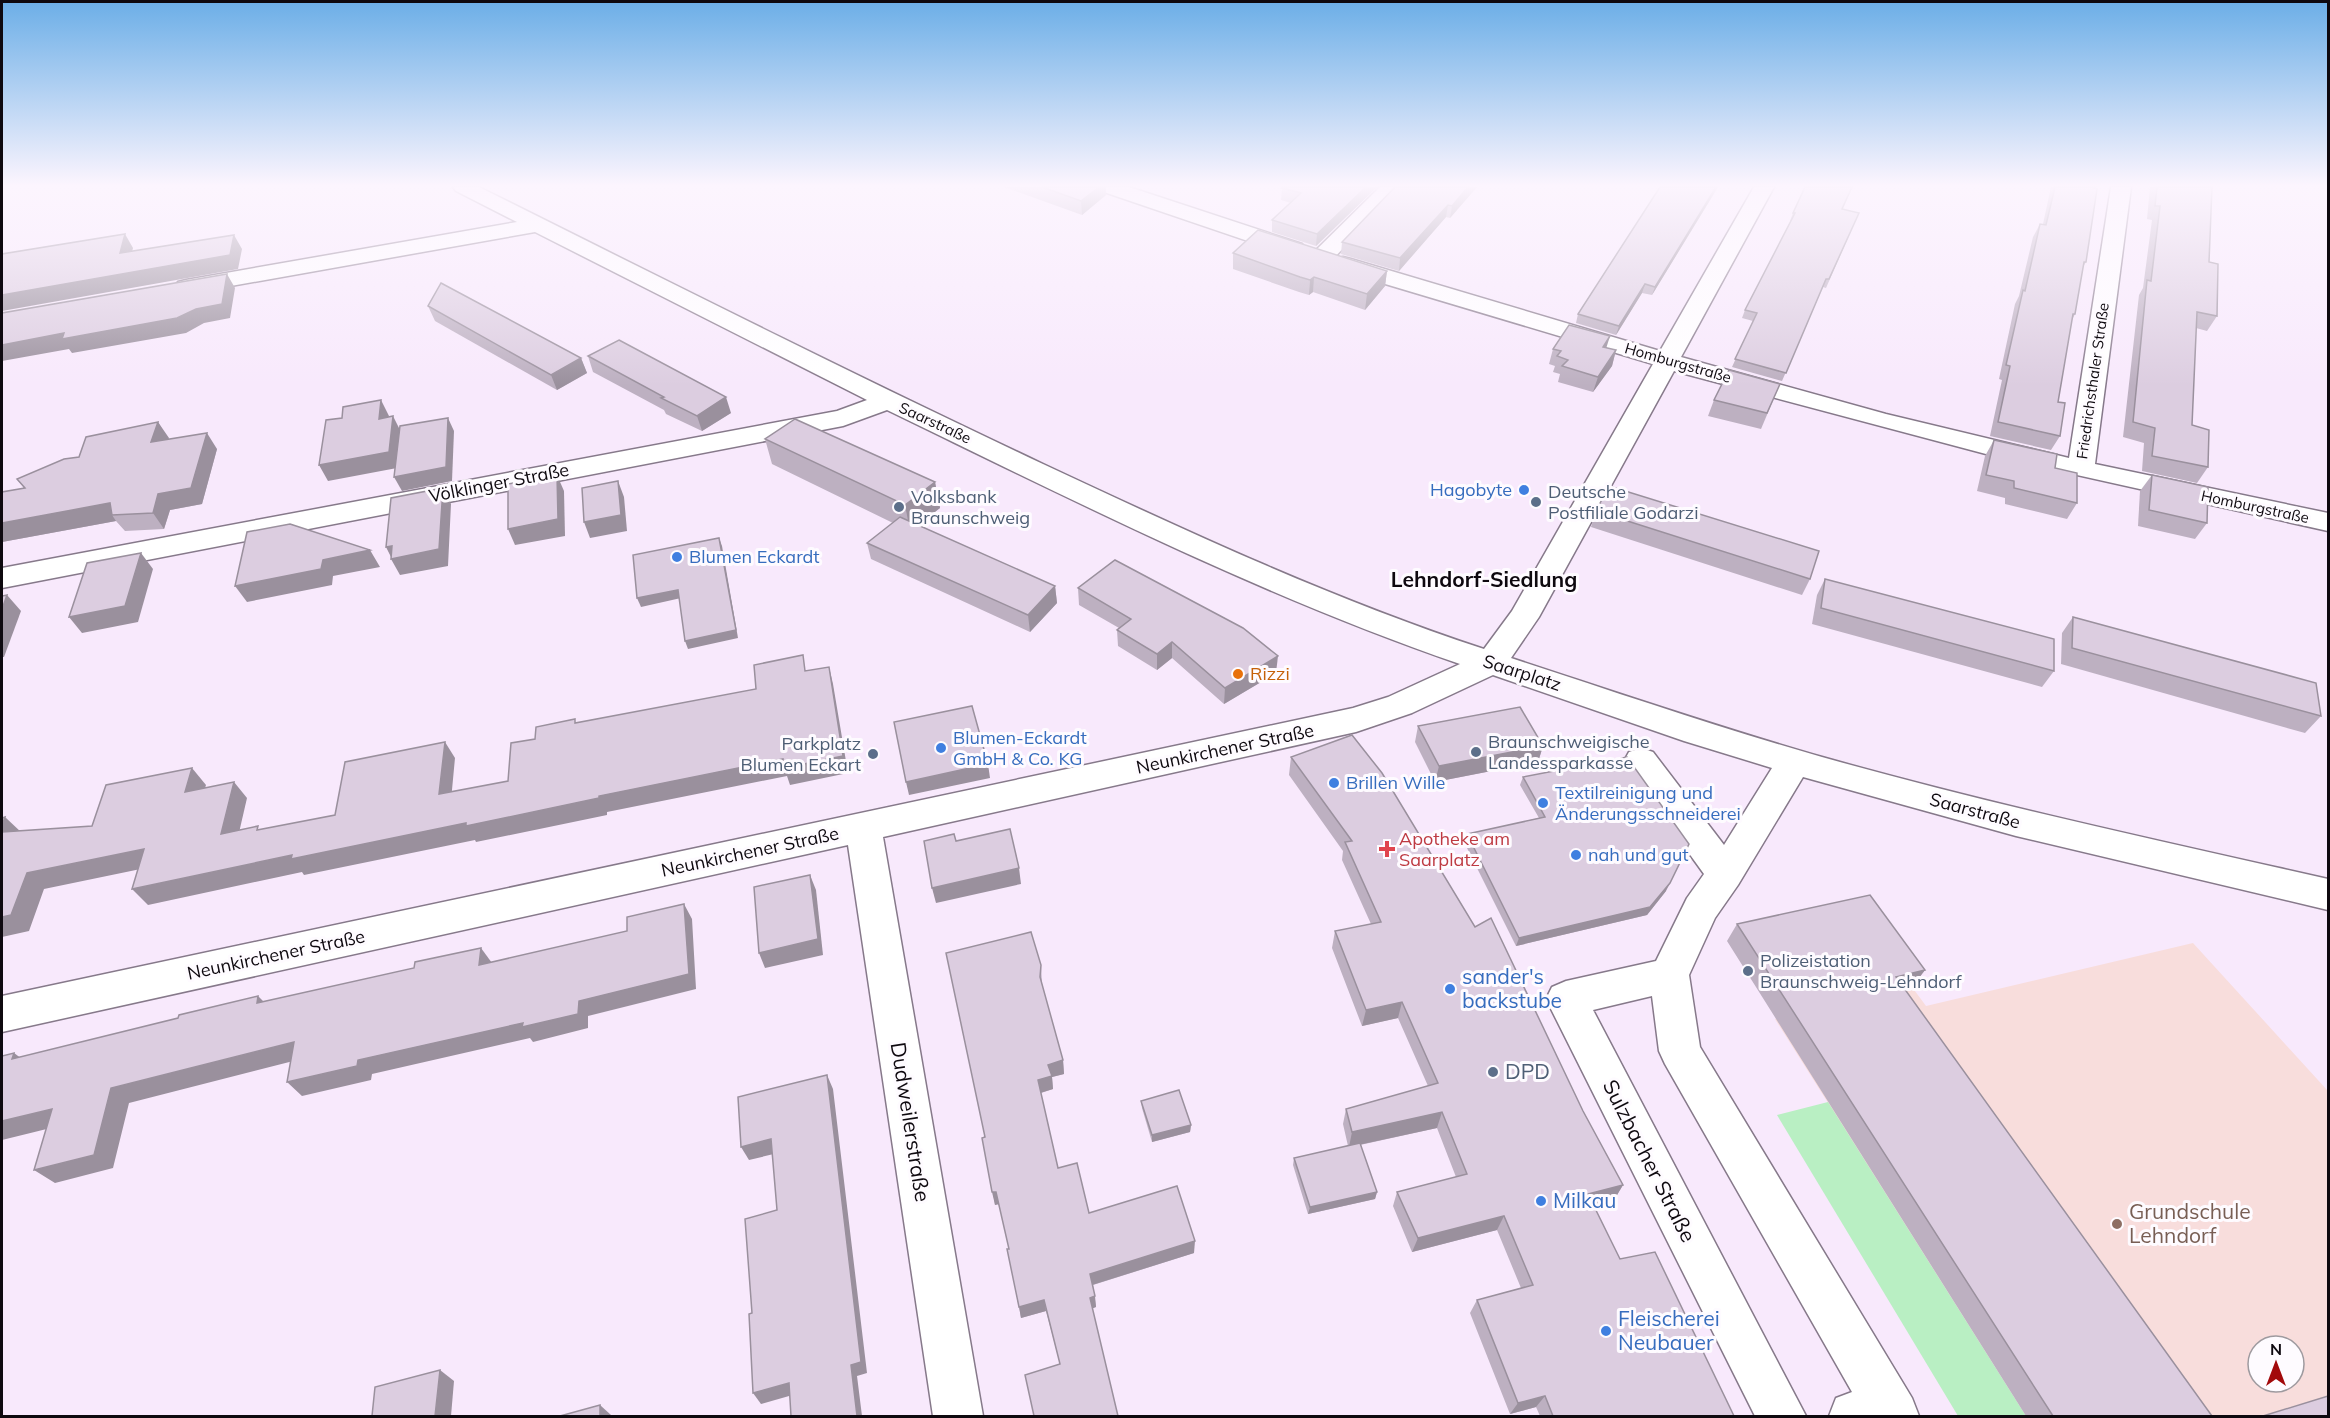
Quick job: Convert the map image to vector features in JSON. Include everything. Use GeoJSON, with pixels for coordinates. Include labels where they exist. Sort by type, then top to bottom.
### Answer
{"type":"FeatureCollection","features":[{"type":"Feature","properties":{"kind":"street"},"geometry":{"type":"LineString","coordinates":[[164,291],[378,253]]}},
{"type":"Feature","properties":{"kind":"street","name":"Saarstraße"},"geometry":{"type":"LineString","coordinates":[[594,253],[888,401],[1256,574],[1416,638]]}},
{"type":"Feature","properties":{"kind":"street","name":"Homburgstraße"},"geometry":{"type":"LineString","coordinates":[[1310,253],[1668,360],[1954,439],[2328,522]]}},
{"type":"Feature","properties":{"kind":"street"},"geometry":{"type":"LineString","coordinates":[[1322,257],[1326,253]]}},
{"type":"Feature","properties":{"kind":"street"},"geometry":{"type":"LineString","coordinates":[[1491,663],[1524,617],[1727,253]]}},
{"type":"Feature","properties":{"kind":"street","name":"Friedrichsthaler Straße"},"geometry":{"type":"LineString","coordinates":[[2081,468],[2112,253]]}},
{"type":"Feature","properties":{"kind":"street","name":"Völklinger Straße"},"geometry":{"type":"LineString","coordinates":[[2,578],[843,418],[888,401]]}},
{"type":"Feature","properties":{"kind":"street","name":"Saarplatz"},"geometry":{"type":"LineString","coordinates":[[1416,638],[1627,708]]}},
{"type":"Feature","properties":{"kind":"street","name":"Neunkirchener Straße"},"geometry":{"type":"LineString","coordinates":[[2,1014],[1356,720],[1400,705],[1491,663]]}},
{"type":"Feature","properties":{"kind":"street","name":"Saarstraße"},"geometry":{"type":"LineString","coordinates":[[1627,708],[1794,762],[2005,819],[2328,895]]}},
{"type":"Feature","properties":{"kind":"street"},"geometry":{"type":"LineString","coordinates":[[1641,761],[1725,874]]}},
{"type":"Feature","properties":{"kind":"street"},"geometry":{"type":"LineString","coordinates":[[1794,762],[1725,874],[1700,909],[1669,975],[1680,1051],[1878,1413]]}},
{"type":"Feature","properties":{"kind":"street","name":"Dudweilerstraße"},"geometry":{"type":"LineString","coordinates":[[863,827],[958,1416]]}},
{"type":"Feature","properties":{"kind":"street","name":"Sulzbacher Straße"},"geometry":{"type":"LineString","coordinates":[[1669,975],[1566,999],[1781,1416]]}},
{"type":"Feature","properties":{"kind":"shaded area","name":"Grundschule Lehndorf"},"geometry":{"type":"Polygon","coordinates":[[[2193,943],[2328,1091],[2328,1416],[2026,1416],[1775,1019],[1912,987],[1926,1006],[2193,943]]]}},
{"type":"Feature","properties":{"kind":"green space"},"geometry":{"type":"Polygon","coordinates":[[[1828,1102],[2026,1416],[1958,1416],[1777,1115],[1828,1102]]]}},
{"type":"Feature","properties":{"kind":"building"},"geometry":{"type":"Polygon","coordinates":[[[7,253],[230,253],[2,295],[2,254],[7,253]]]}},
{"type":"Feature","properties":{"kind":"building"},"geometry":{"type":"Polygon","coordinates":[[[1233,253],[1331,253],[1387,271],[1367,294],[1314,277],[1310,280],[1233,253]]]}},
{"type":"Feature","properties":{"kind":"building"},"geometry":{"type":"Polygon","coordinates":[[[1383,253],[1404,253],[1400,258],[1383,253]]]}},
{"type":"Feature","properties":{"kind":"building"},"geometry":{"type":"Polygon","coordinates":[[[1617,253],[1676,253],[1655,287],[1645,284],[1619,326],[1578,314],[1617,253]]]}},
{"type":"Feature","properties":{"kind":"building"},"geometry":{"type":"Polygon","coordinates":[[[1774,253],[1841,253],[1829,279],[1826,279],[1786,373],[1735,359],[1757,313],[1745,310],[1774,253]]]}},
{"type":"Feature","properties":{"kind":"building"},"geometry":{"type":"Polygon","coordinates":[[[2033,253],[2087,253],[2075,314],[2073,314],[2058,402],[2065,403],[2060,436],[1998,422],[2010,366],[2006,365],[2023,290],[2025,291],[2033,253]]]}},
{"type":"Feature","properties":{"kind":"building"},"geometry":{"type":"Polygon","coordinates":[[[2154,253],[2209,253],[2209,262],[2218,264],[2217,316],[2197,312],[2192,425],[2209,430],[2208,467],[2152,456],[2155,428],[2133,422],[2147,280],[2151,281],[2154,253]]]}},
{"type":"Feature","properties":{"kind":"building"},"geometry":{"type":"Polygon","coordinates":[[[227,274],[222,304],[196,309],[177,318],[62,339],[64,333],[2,345],[2,313],[227,274]]]}},
{"type":"Feature","properties":{"kind":"building"},"geometry":{"type":"Polygon","coordinates":[[[441,283],[581,358],[551,375],[428,306],[441,283]]]}},
{"type":"Feature","properties":{"kind":"building"},"geometry":{"type":"Polygon","coordinates":[[[1569,325],[1610,336],[1603,347],[1616,350],[1598,377],[1562,366],[1568,360],[1557,356],[1561,351],[1553,349],[1569,325]]]}},
{"type":"Feature","properties":{"kind":"building"},"geometry":{"type":"Polygon","coordinates":[[[619,340],[726,397],[697,416],[588,356],[619,340]]]}},
{"type":"Feature","properties":{"kind":"building"},"geometry":{"type":"Polygon","coordinates":[[[1729,370],[1780,384],[1767,413],[1714,400],[1729,370]]]}},
{"type":"Feature","properties":{"kind":"building"},"geometry":{"type":"Polygon","coordinates":[[[381,400],[379,419],[393,416],[389,452],[319,465],[326,420],[342,418],[343,407],[381,400]]]}},
{"type":"Feature","properties":{"kind":"building"},"geometry":{"type":"Polygon","coordinates":[[[448,418],[446,467],[394,477],[400,426],[448,418]]]}},
{"type":"Feature","properties":{"kind":"building"},"geometry":{"type":"Polygon","coordinates":[[[795,419],[935,482],[905,505],[765,439],[795,419]]]}},
{"type":"Feature","properties":{"kind":"building"},"geometry":{"type":"Polygon","coordinates":[[[158,422],[151,442],[207,433],[191,488],[158,494],[153,513],[112,515],[110,503],[2,523],[2,492],[25,488],[17,479],[64,459],[79,457],[86,437],[158,422]]]}},
{"type":"Feature","properties":{"kind":"building"},"geometry":{"type":"Polygon","coordinates":[[[1994,440],[2057,454],[2055,468],[2077,473],[2077,503],[2014,488],[2014,481],[1986,475],[1994,440]]]}},
{"type":"Feature","properties":{"kind":"building"},"geometry":{"type":"Polygon","coordinates":[[[557,475],[558,519],[508,529],[508,484],[557,475]]]}},
{"type":"Feature","properties":{"kind":"building"},"geometry":{"type":"Polygon","coordinates":[[[2152,475],[2208,487],[2207,523],[2149,510],[2152,475]]]}},
{"type":"Feature","properties":{"kind":"building"},"geometry":{"type":"Polygon","coordinates":[[[618,481],[621,515],[584,522],[582,488],[618,481]]]}},
{"type":"Feature","properties":{"kind":"building"},"geometry":{"type":"Polygon","coordinates":[[[1609,486],[1819,551],[1810,579],[1596,511],[1609,486]]]}},
{"type":"Feature","properties":{"kind":"building"},"geometry":{"type":"Polygon","coordinates":[[[443,488],[439,549],[391,559],[392,546],[386,547],[391,498],[443,488]]]}},
{"type":"Feature","properties":{"kind":"building"},"geometry":{"type":"Polygon","coordinates":[[[900,517],[1055,586],[1028,615],[867,543],[900,517]]]}},
{"type":"Feature","properties":{"kind":"building"},"geometry":{"type":"Polygon","coordinates":[[[290,524],[370,550],[323,560],[321,569],[235,586],[247,532],[290,524]]]}},
{"type":"Feature","properties":{"kind":"building"},"geometry":{"type":"Polygon","coordinates":[[[719,538],[736,630],[685,641],[678,590],[637,598],[633,555],[719,538]]]}},
{"type":"Feature","properties":{"kind":"building"},"geometry":{"type":"Polygon","coordinates":[[[141,553],[125,606],[69,617],[87,563],[141,553]]]}},
{"type":"Feature","properties":{"kind":"building"},"geometry":{"type":"Polygon","coordinates":[[[1115,560],[1243,628],[1278,656],[1225,688],[1172,642],[1157,654],[1117,630],[1131,619],[1078,588],[1115,560]]]}},
{"type":"Feature","properties":{"kind":"building"},"geometry":{"type":"Polygon","coordinates":[[[1825,579],[2054,639],[2054,671],[1821,608],[1825,579]]]}},
{"type":"Feature","properties":{"kind":"building"},"geometry":{"type":"Polygon","coordinates":[[[7,595],[2,609],[2,596],[7,595]]]}},
{"type":"Feature","properties":{"kind":"building"},"geometry":{"type":"Polygon","coordinates":[[[2073,617],[2316,683],[2321,716],[2072,648],[2073,617]]]}},
{"type":"Feature","properties":{"kind":"building"},"geometry":{"type":"Polygon","coordinates":[[[803,655],[805,671],[829,667],[843,756],[784,768],[783,759],[599,796],[599,798],[466,826],[466,823],[291,859],[292,855],[132,889],[144,849],[27,873],[11,915],[2,917],[2,832],[92,826],[106,785],[192,768],[185,792],[234,782],[221,834],[258,826],[257,830],[335,815],[345,762],[445,742],[439,794],[508,781],[511,743],[535,739],[536,727],[575,719],[575,723],[756,689],[754,665],[803,655]]]}},
{"type":"Feature","properties":{"kind":"building","name":"Blumen-Eckardt GmbH & Co. KG"},"geometry":{"type":"Polygon","coordinates":[[[972,706],[988,764],[906,782],[894,722],[972,706]]]}},
{"type":"Feature","properties":{"kind":"building"},"geometry":{"type":"Polygon","coordinates":[[[1520,707],[1543,746],[1439,766],[1418,726],[1520,707]]]}},
{"type":"Feature","properties":{"kind":"building"},"geometry":{"type":"Polygon","coordinates":[[[1352,735],[1382,773],[1475,927],[1491,918],[1583,1111],[1623,1185],[1588,1194],[1620,1259],[1655,1252],[1734,1416],[1553,1416],[1545,1396],[1518,1403],[1477,1300],[1533,1285],[1504,1216],[1418,1238],[1397,1192],[1467,1174],[1442,1112],[1352,1132],[1346,1109],[1438,1083],[1402,1002],[1366,1010],[1335,931],[1381,922],[1345,842],[1352,841],[1291,757],[1352,735]]]}},
{"type":"Feature","properties":{"kind":"building","name":"nah und gut"},"geometry":{"type":"Polygon","coordinates":[[[1627,757],[1689,844],[1670,883],[1650,907],[1519,938],[1467,834],[1545,817],[1523,777],[1627,757]]]}},
{"type":"Feature","properties":{"kind":"building"},"geometry":{"type":"Polygon","coordinates":[[[1010,829],[1019,868],[932,888],[924,841],[954,834],[956,841],[1010,829]]]}},
{"type":"Feature","properties":{"kind":"building"},"geometry":{"type":"Polygon","coordinates":[[[810,875],[818,939],[759,953],[754,887],[810,875]]]}},
{"type":"Feature","properties":{"kind":"building"},"geometry":{"type":"Polygon","coordinates":[[[1870,895],[1925,970],[1896,977],[2212,1416],[2053,1416],[1737,924],[1870,895]]]}},
{"type":"Feature","properties":{"kind":"building"},"geometry":{"type":"Polygon","coordinates":[[[684,904],[689,974],[579,1001],[578,1014],[522,1027],[523,1023],[358,1060],[357,1066],[287,1082],[294,1042],[111,1088],[94,1155],[34,1170],[52,1109],[2,1121],[2,1056],[14,1053],[12,1059],[258,996],[257,1003],[414,968],[415,962],[481,948],[479,965],[627,931],[627,917],[684,904]]]}},
{"type":"Feature","properties":{"kind":"building"},"geometry":{"type":"Polygon","coordinates":[[[1031,932],[1041,965],[1040,977],[1063,1060],[1048,1065],[1052,1076],[1038,1080],[1058,1168],[1077,1163],[1089,1213],[1177,1186],[1195,1241],[1090,1274],[1095,1296],[1090,1298],[1118,1416],[1034,1416],[1025,1375],[1060,1364],[1044,1300],[1019,1307],[996,1192],[992,1192],[982,1138],[985,1137],[946,953],[1031,932]]]}},
{"type":"Feature","properties":{"kind":"building"},"geometry":{"type":"Polygon","coordinates":[[[827,1075],[861,1362],[851,1365],[857,1416],[791,1416],[789,1383],[753,1393],[749,1314],[752,1313],[745,1219],[777,1210],[771,1139],[741,1147],[738,1097],[827,1075]]]}},
{"type":"Feature","properties":{"kind":"building"},"geometry":{"type":"Polygon","coordinates":[[[1179,1090],[1191,1125],[1152,1135],[1141,1101],[1179,1090]]]}},
{"type":"Feature","properties":{"kind":"building"},"geometry":{"type":"Polygon","coordinates":[[[1360,1143],[1377,1192],[1310,1207],[1294,1158],[1360,1143]]]}},
{"type":"Feature","properties":{"kind":"building"},"geometry":{"type":"Polygon","coordinates":[[[440,1370],[435,1416],[372,1416],[375,1387],[440,1370]]]}},
{"type":"Feature","properties":{"kind":"building"},"geometry":{"type":"Polygon","coordinates":[[[2328,1396],[2328,1416],[2263,1416],[2328,1396]]]}},
{"type":"Feature","properties":{"kind":"building"},"geometry":{"type":"Polygon","coordinates":[[[600,1405],[600,1416],[560,1416],[600,1405]]]}},
{"type":"Feature","properties":{"kind":"place","name":"Hagobyte"},"geometry":{"type":"Point","coordinates":[1524,490]}},
{"type":"Feature","properties":{"kind":"place","name":"Deutsche Postfiliale Godarzi"},"geometry":{"type":"Point","coordinates":[1536,502]}},
{"type":"Feature","properties":{"kind":"place","name":"Volksbank Braunschweig"},"geometry":{"type":"Point","coordinates":[899,507]}},
{"type":"Feature","properties":{"kind":"place","name":"Blumen Eckardt"},"geometry":{"type":"Point","coordinates":[677,557]}},
{"type":"Feature","properties":{"kind":"place","name":"Rizzi"},"geometry":{"type":"Point","coordinates":[1238,674]}},
{"type":"Feature","properties":{"kind":"place","name":"Blumen-Eckardt GmbH & Co. KG"},"geometry":{"type":"Point","coordinates":[941,748]}},
{"type":"Feature","properties":{"kind":"place","name":"Braunschweigische Landessparkasse"},"geometry":{"type":"Point","coordinates":[1476,752]}},
{"type":"Feature","properties":{"kind":"place","name":"Parkplatz Blumen Eckart"},"geometry":{"type":"Point","coordinates":[873,754]}},
{"type":"Feature","properties":{"kind":"place","name":"Brillen Wille"},"geometry":{"type":"Point","coordinates":[1334,783]}},
{"type":"Feature","properties":{"kind":"place","name":"Textilreinigung und Änderungsschneiderei"},"geometry":{"type":"Point","coordinates":[1543,803]}},
{"type":"Feature","properties":{"kind":"place","name":"Apotheke am Saarplatz"},"geometry":{"type":"Point","coordinates":[1387,849]}},
{"type":"Feature","properties":{"kind":"place","name":"nah und gut"},"geometry":{"type":"Point","coordinates":[1576,855]}},
{"type":"Feature","properties":{"kind":"place","name":"Polizeistation Braunschweig-Lehndorf"},"geometry":{"type":"Point","coordinates":[1748,971]}},
{"type":"Feature","properties":{"kind":"place","name":"sander's backstube"},"geometry":{"type":"Point","coordinates":[1450,989]}},
{"type":"Feature","properties":{"kind":"place","name":"DPD"},"geometry":{"type":"Point","coordinates":[1493,1072]}},
{"type":"Feature","properties":{"kind":"place","name":"Milkau"},"geometry":{"type":"Point","coordinates":[1541,1201]}},
{"type":"Feature","properties":{"kind":"place","name":"Grundschule Lehndorf"},"geometry":{"type":"Point","coordinates":[2117,1224]}},
{"type":"Feature","properties":{"kind":"place","name":"Fleischerei Neubauer"},"geometry":{"type":"Point","coordinates":[1606,1331]}},
{"type":"Feature","properties":{"kind":"district","name":"Lehndorf-Siedlung"},"geometry":{"type":"Point","coordinates":[1484,580]}}]}
